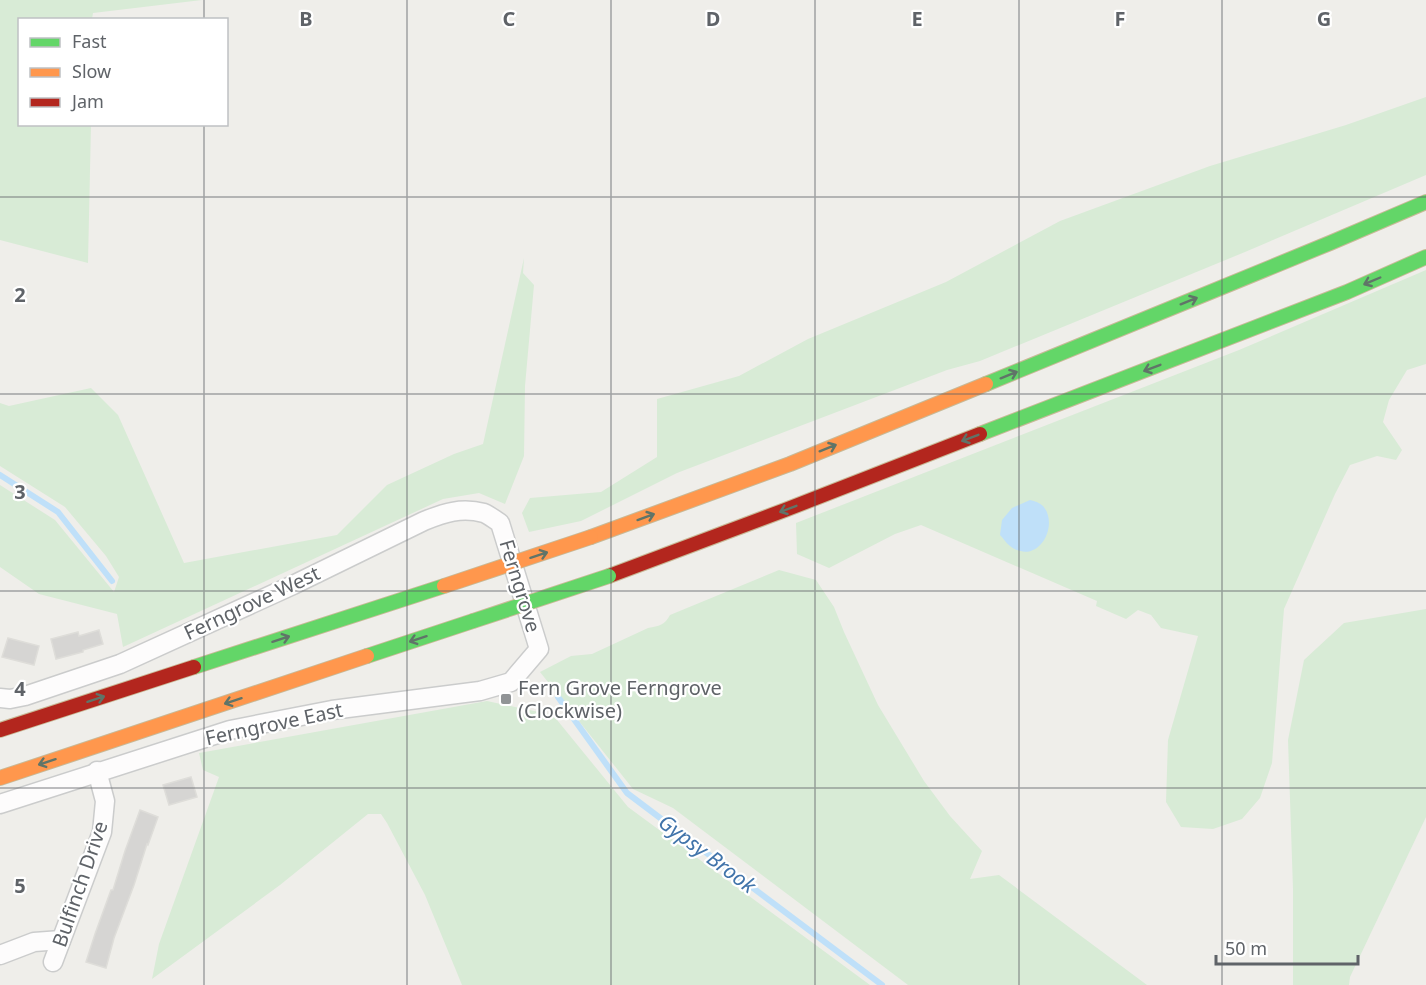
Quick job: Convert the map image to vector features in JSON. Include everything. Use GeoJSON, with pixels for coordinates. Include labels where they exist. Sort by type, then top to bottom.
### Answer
{"type":"FeatureCollection","features":[{"type":"Feature","properties":{"kind":"highway"},"geometry":{"type":"LineString","coordinates":[[0,730],[591,537],[790,464],[1426,202]]}},
{"type":"Feature","properties":{"kind":"highway"},"geometry":{"type":"LineString","coordinates":[[0,778],[609,576],[796,506],[1325,300],[1426,257]]}},
{"type":"Feature","properties":{"kind":"street","name":"Ferngrove West"},"geometry":{"type":"LineString","coordinates":[[0,698],[25,696],[120,664],[446,512],[486,514],[500,523]]}},
{"type":"Feature","properties":{"kind":"street","name":"Ferngrove"},"geometry":{"type":"LineString","coordinates":[[500,523],[539,649]]}},
{"type":"Feature","properties":{"kind":"street","name":"Ferngrove East"},"geometry":{"type":"LineString","coordinates":[[0,804],[230,730],[332,710],[491,688],[511,682],[539,649]]}},
{"type":"Feature","properties":{"kind":"street","name":"Bulfinch Drive"},"geometry":{"type":"LineString","coordinates":[[53,962],[102,832],[105,801],[97,771]]}},
{"type":"Feature","properties":{"kind":"street"},"geometry":{"type":"LineString","coordinates":[[0,955],[34,942],[61,940]]}},
{"type":"Feature","properties":{"kind":"green space"},"geometry":{"type":"Polygon","coordinates":[[[0,0],[202,0],[93,13],[92,18],[18,18],[18,126],[91,126],[88,263],[0,240],[0,0]]]}},
{"type":"Feature","properties":{"kind":"green space"},"geometry":{"type":"Polygon","coordinates":[[[1426,97],[1426,175],[980,361],[947,370],[677,473],[581,521],[529,532],[522,513],[530,498],[601,492],[657,457],[657,399],[739,376],[808,339],[946,282],[1060,221],[1210,166],[1346,125],[1426,97]]]}},
{"type":"Feature","properties":{"kind":"green space"},"geometry":{"type":"Polygon","coordinates":[[[524,258],[523,273],[534,285],[525,386],[524,456],[505,504],[479,493],[443,499],[123,647],[117,614],[39,594],[0,567],[0,485],[55,520],[114,592],[119,577],[106,556],[65,507],[0,466],[0,403],[9,406],[91,388],[118,415],[184,563],[337,535],[387,485],[454,454],[483,444],[524,258]]]}},
{"type":"Feature","properties":{"kind":"green space"},"geometry":{"type":"Polygon","coordinates":[[[1426,270],[1426,364],[1407,370],[1389,400],[1383,422],[1402,450],[1396,460],[1377,456],[1350,465],[1284,609],[1272,763],[1260,798],[1242,819],[1213,829],[1181,827],[1166,802],[1168,740],[1198,636],[1161,628],[1151,615],[1138,610],[1126,619],[1096,606],[1097,601],[921,525],[895,534],[829,568],[797,554],[796,523],[1239,350],[1426,270]]]}},
{"type":"Feature","properties":{"kind":"green space"},"geometry":{"type":"Polygon","coordinates":[[[779,570],[816,580],[834,607],[878,705],[924,781],[950,816],[982,851],[970,879],[999,875],[1147,985],[908,985],[673,808],[633,789],[540,672],[571,656],[592,654],[661,624],[670,615],[779,570]]]}},
{"type":"Feature","properties":{"kind":"green space"},"geometry":{"type":"Polygon","coordinates":[[[1426,609],[1426,817],[1350,977],[1349,985],[1293,985],[1293,889],[1288,740],[1304,660],[1344,623],[1426,609]]]}},
{"type":"Feature","properties":{"kind":"green space"},"geometry":{"type":"Polygon","coordinates":[[[487,701],[553,715],[628,807],[870,985],[462,985],[425,895],[381,814],[368,814],[280,885],[152,979],[159,944],[219,777],[203,770],[199,753],[487,701]]]}},
{"type":"Feature","properties":{"kind":"water"},"geometry":{"type":"Polygon","coordinates":[[[1030,500],[1042,505],[1048,514],[1049,523],[1047,533],[1037,548],[1020,551],[1010,546],[1000,535],[1002,520],[1012,508],[1030,500]]]}},
{"type":"Feature","properties":{"kind":"building"},"geometry":{"type":"Polygon","coordinates":[[[99,630],[103,644],[56,659],[51,639],[78,632],[79,636],[99,630]]]}},
{"type":"Feature","properties":{"kind":"building"},"geometry":{"type":"Polygon","coordinates":[[[8,638],[39,646],[34,665],[2,657],[8,638]]]}},
{"type":"Feature","properties":{"kind":"building"},"geometry":{"type":"Polygon","coordinates":[[[191,777],[197,797],[169,805],[163,785],[191,777]]]}},
{"type":"Feature","properties":{"kind":"building"},"geometry":{"type":"Polygon","coordinates":[[[140,810],[158,817],[114,938],[106,968],[86,962],[140,810]]]}},
{"type":"Feature","properties":{"kind":"waterway","name":"Gypsy Brook"},"geometry":{"type":"LineString","coordinates":[[0,475],[58,512],[112,581]]}},
{"type":"Feature","properties":{"kind":"waterway","name":"Gypsy Brook"},"geometry":{"type":"LineString","coordinates":[[558,697],[627,793],[882,985]]}},
{"type":"Feature","properties":{"kind":"traffic: fast"},"geometry":{"type":"LineString","coordinates":[[986,384],[1426,202]]}},
{"type":"Feature","properties":{"kind":"traffic: fast"},"geometry":{"type":"LineString","coordinates":[[980,434],[1347,292],[1426,257]]}},
{"type":"Feature","properties":{"kind":"traffic: fast"},"geometry":{"type":"LineString","coordinates":[[473,621],[609,576]]}},
{"type":"Feature","properties":{"kind":"traffic: fast"},"geometry":{"type":"LineString","coordinates":[[194,667],[444,586]]}},
{"type":"Feature","properties":{"kind":"traffic: fast"},"geometry":{"type":"LineString","coordinates":[[367,656],[473,621]]}},
{"type":"Feature","properties":{"kind":"traffic: slow"},"geometry":{"type":"LineString","coordinates":[[591,537],[790,464],[986,384]]}},
{"type":"Feature","properties":{"kind":"traffic: slow"},"geometry":{"type":"LineString","coordinates":[[444,586],[591,537]]}},
{"type":"Feature","properties":{"kind":"traffic: slow"},"geometry":{"type":"LineString","coordinates":[[0,778],[367,656]]}},
{"type":"Feature","properties":{"kind":"traffic: jam"},"geometry":{"type":"LineString","coordinates":[[609,576],[980,434]]}},
{"type":"Feature","properties":{"kind":"traffic: jam"},"geometry":{"type":"LineString","coordinates":[[0,730],[194,667]]}},
{"type":"Feature","properties":{"kind":"place","name":"Fern Grove Ferngrove (Clockwise)"},"geometry":{"type":"Point","coordinates":[506,699]}}]}
